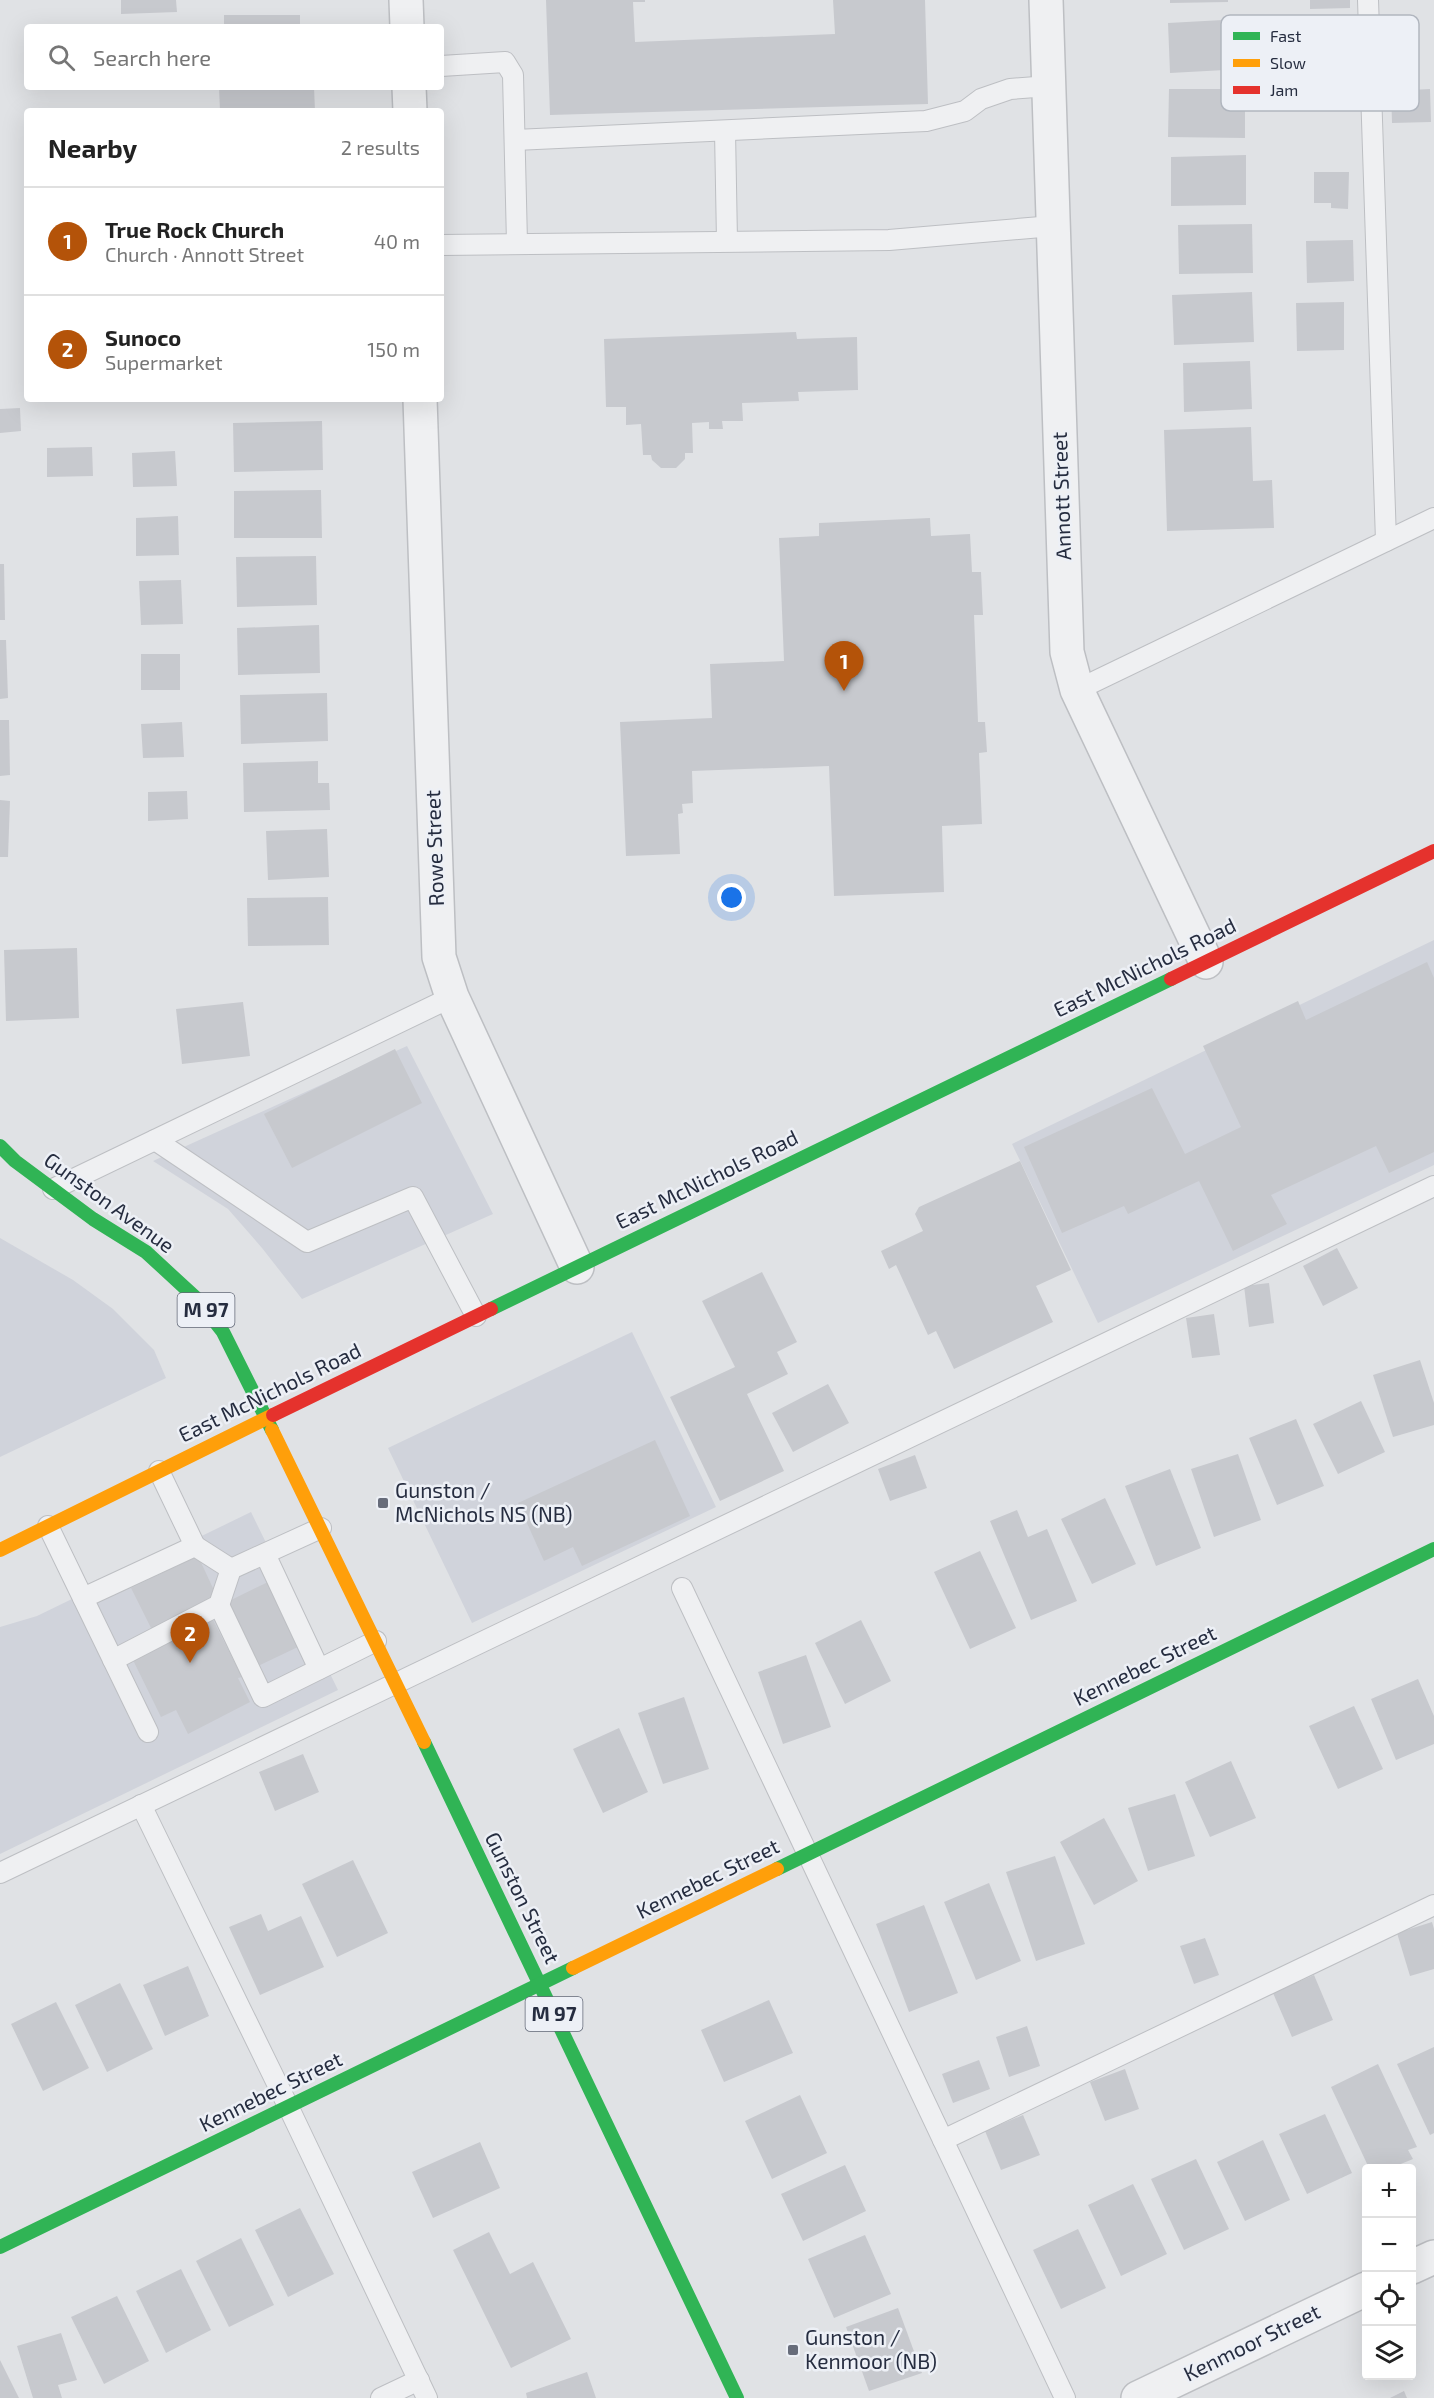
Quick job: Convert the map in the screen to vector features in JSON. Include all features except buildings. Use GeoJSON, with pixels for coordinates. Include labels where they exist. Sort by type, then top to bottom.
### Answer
{"type":"FeatureCollection","features":[{"type":"Feature","properties":{"kind":"street"},"geometry":{"type":"LineString","coordinates":[[406,0],[407,24]]}},
{"type":"Feature","properties":{"kind":"street","name":"Annott Street"},"geometry":{"type":"LineString","coordinates":[[1046,0],[1067,652],[1077,690],[1206,962]]}},
{"type":"Feature","properties":{"kind":"street"},"geometry":{"type":"LineString","coordinates":[[409,90],[410,108]]}},
{"type":"Feature","properties":{"kind":"street","name":"Rowe Street"},"geometry":{"type":"LineString","coordinates":[[420,402],[439,957],[452,997],[577,1267]]}},
{"type":"Feature","properties":{"kind":"street","name":"East McNichols Road"},"geometry":{"type":"LineString","coordinates":[[0,1550],[1434,851]]}},
{"type":"Feature","properties":{"kind":"street","name":"Gunston Avenue"},"geometry":{"type":"LineString","coordinates":[[0,1146],[15,1161],[93,1219],[146,1252],[197,1299],[223,1332],[267,1418]]}},
{"type":"Feature","properties":{"kind":"street","name":"Gunston Street"},"geometry":{"type":"LineString","coordinates":[[267,1418],[376,1641],[737,2398]]}},
{"type":"Feature","properties":{"kind":"street","name":"Kennebec Street"},"geometry":{"type":"LineString","coordinates":[[0,2247],[1434,1549]]}},
{"type":"Feature","properties":{"kind":"street"},"geometry":{"type":"LineString","coordinates":[[1416,2265],[1434,2256]]}},
{"type":"Feature","properties":{"kind":"street","name":"Kenmoor Street"},"geometry":{"type":"LineString","coordinates":[[1138,2398],[1362,2291]]}},
{"type":"Feature","properties":{"kind":"lane"},"geometry":{"type":"LineString","coordinates":[[1368,0],[1368,15]]}},
{"type":"Feature","properties":{"kind":"lane"},"geometry":{"type":"LineString","coordinates":[[444,66],[505,62],[513,75],[517,243]]}},
{"type":"Feature","properties":{"kind":"lane"},"geometry":{"type":"LineString","coordinates":[[514,140],[926,121],[965,111],[981,99],[1010,89],[1048,86]]}},
{"type":"Feature","properties":{"kind":"lane"},"geometry":{"type":"LineString","coordinates":[[1372,111],[1386,541]]}},
{"type":"Feature","properties":{"kind":"lane"},"geometry":{"type":"LineString","coordinates":[[725,130],[728,241]]}},
{"type":"Feature","properties":{"kind":"lane"},"geometry":{"type":"LineString","coordinates":[[444,245],[889,240],[1053,226]]}},
{"type":"Feature","properties":{"kind":"lane"},"geometry":{"type":"LineString","coordinates":[[1077,690],[1434,518]]}},
{"type":"Feature","properties":{"kind":"lane"},"geometry":{"type":"LineString","coordinates":[[53,1189],[452,997]]}},
{"type":"Feature","properties":{"kind":"lane"},"geometry":{"type":"LineString","coordinates":[[155,1140],[307,1242],[413,1197],[476,1316]]}},
{"type":"Feature","properties":{"kind":"lane"},"geometry":{"type":"LineString","coordinates":[[0,1873],[394,1682],[1434,1186]]}},
{"type":"Feature","properties":{"kind":"lane"},"geometry":{"type":"LineString","coordinates":[[159,1471],[195,1546],[231,1569]]}},
{"type":"Feature","properties":{"kind":"lane"},"geometry":{"type":"LineString","coordinates":[[48,1526],[148,1732]]}},
{"type":"Feature","properties":{"kind":"lane"},"geometry":{"type":"LineString","coordinates":[[113,1660],[219,1605],[231,1569],[321,1528]]}},
{"type":"Feature","properties":{"kind":"lane"},"geometry":{"type":"LineString","coordinates":[[83,1598],[195,1546]]}},
{"type":"Feature","properties":{"kind":"lane"},"geometry":{"type":"LineString","coordinates":[[265,1554],[319,1669]]}},
{"type":"Feature","properties":{"kind":"lane"},"geometry":{"type":"LineString","coordinates":[[682,1588],[1065,2398]]}},
{"type":"Feature","properties":{"kind":"lane"},"geometry":{"type":"LineString","coordinates":[[219,1605],[263,1696],[376,1641]]}},
{"type":"Feature","properties":{"kind":"lane"},"geometry":{"type":"LineString","coordinates":[[141,1805],[427,2398]]}},
{"type":"Feature","properties":{"kind":"lane"},"geometry":{"type":"LineString","coordinates":[[943,2140],[1434,1905]]}},
{"type":"Feature","properties":{"kind":"lane"},"geometry":{"type":"LineString","coordinates":[[381,2398],[418,2380]]}},
{"type":"Feature","properties":{"kind":"shaded area"},"geometry":{"type":"Polygon","coordinates":[[[1434,940],[1434,1165],[1098,1323],[1012,1144],[1434,940]]]}},
{"type":"Feature","properties":{"kind":"shaded area"},"geometry":{"type":"Polygon","coordinates":[[[407,1046],[493,1214],[302,1299],[228,1209],[153,1161],[407,1046]]]}},
{"type":"Feature","properties":{"kind":"shaded area"},"geometry":{"type":"Polygon","coordinates":[[[0,1238],[73,1280],[113,1309],[154,1350],[166,1378],[0,1457],[0,1238]]]}},
{"type":"Feature","properties":{"kind":"shaded area"},"geometry":{"type":"Polygon","coordinates":[[[632,1332],[716,1507],[472,1623],[388,1448],[632,1332]]]}},
{"type":"Feature","properties":{"kind":"shaded area"},"geometry":{"type":"Polygon","coordinates":[[[251,1512],[338,1690],[0,1854],[0,1627],[37,1616],[251,1512]]]}},
{"type":"Feature","properties":{"kind":"traffic: fast"},"geometry":{"type":"LineString","coordinates":[[491,1309],[1171,979]]}},
{"type":"Feature","properties":{"kind":"traffic: fast"},"geometry":{"type":"LineString","coordinates":[[0,1146],[15,1161],[93,1219],[146,1252],[197,1299],[223,1332],[272,1430]]}},
{"type":"Feature","properties":{"kind":"traffic: fast"},"geometry":{"type":"LineString","coordinates":[[777,1869],[1434,1549]]}},
{"type":"Feature","properties":{"kind":"traffic: fast"},"geometry":{"type":"LineString","coordinates":[[424,1742],[737,2398]]}},
{"type":"Feature","properties":{"kind":"traffic: fast"},"geometry":{"type":"LineString","coordinates":[[0,2247],[573,1968]]}},
{"type":"Feature","properties":{"kind":"traffic: slow"},"geometry":{"type":"LineString","coordinates":[[0,1550],[273,1415]]}},
{"type":"Feature","properties":{"kind":"traffic: slow"},"geometry":{"type":"LineString","coordinates":[[272,1430],[424,1742]]}},
{"type":"Feature","properties":{"kind":"traffic: slow"},"geometry":{"type":"LineString","coordinates":[[573,1968],[777,1869]]}},
{"type":"Feature","properties":{"kind":"traffic: jam"},"geometry":{"type":"LineString","coordinates":[[1171,979],[1434,851]]}},
{"type":"Feature","properties":{"kind":"traffic: jam"},"geometry":{"type":"LineString","coordinates":[[273,1415],[491,1309]]}},
{"type":"Feature","properties":{"kind":"place","name":"True Rock Church"},"geometry":{"type":"Point","coordinates":[844,691]}},
{"type":"Feature","properties":{"kind":"place","name":"Gunston / McNichols NS (NB)"},"geometry":{"type":"Point","coordinates":[383,1503]}},
{"type":"Feature","properties":{"kind":"place","name":"Sunoco"},"geometry":{"type":"Point","coordinates":[190,1663]}},
{"type":"Feature","properties":{"kind":"place","name":"Gunston / Kenmoor (NB)"},"geometry":{"type":"Point","coordinates":[793,2350]}}]}
